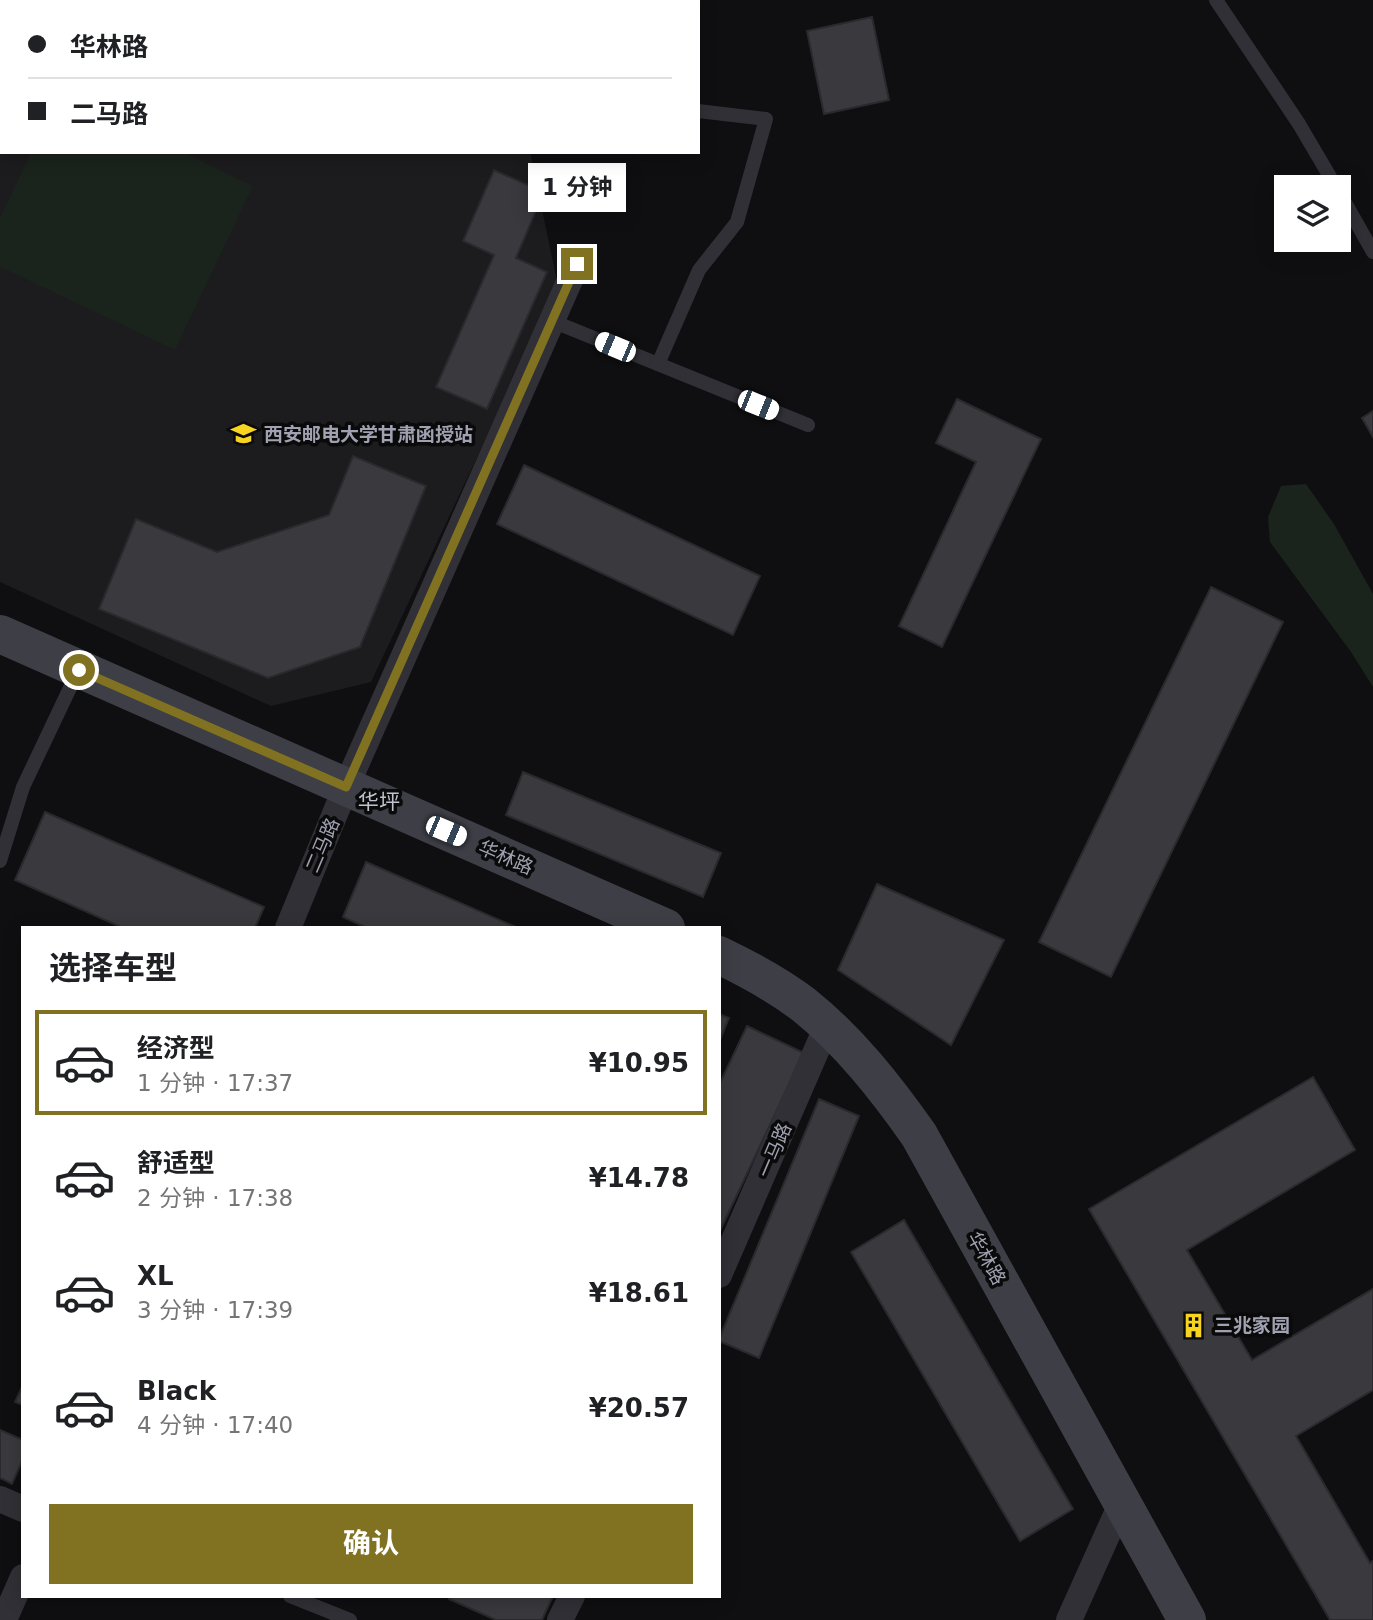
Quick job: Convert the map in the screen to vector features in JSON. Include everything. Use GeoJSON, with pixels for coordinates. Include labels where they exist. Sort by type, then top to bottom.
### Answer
{"type":"FeatureCollection","features":[{"type":"Feature","properties":{"kind":"street","name":"二马路"},"geometry":{"type":"LineString","coordinates":[[289,926],[346,787],[577,264]]}},
{"type":"Feature","properties":{"kind":"street","name":"华林路"},"geometry":{"type":"LineString","coordinates":[[0,634],[661,926]]}},
{"type":"Feature","properties":{"kind":"street","name":"华林路"},"geometry":{"type":"LineString","coordinates":[[721,956],[752,971],[802,1003],[843,1040],[899,1106],[919,1135],[1187,1620]]}},
{"type":"Feature","properties":{"kind":"street","name":"一马路"},"geometry":{"type":"LineString","coordinates":[[721,1270],[827,1026]]}},
{"type":"Feature","properties":{"kind":"street"},"geometry":{"type":"LineString","coordinates":[[0,1499],[21,1508]]}},
{"type":"Feature","properties":{"kind":"street"},"geometry":{"type":"LineString","coordinates":[[1069,1620],[1122,1502]]}},
{"type":"Feature","properties":{"kind":"street"},"geometry":{"type":"LineString","coordinates":[[4,1620],[21,1582]]}},
{"type":"Feature","properties":{"kind":"street"},"geometry":{"type":"LineString","coordinates":[[561,1620],[571,1598]]}},
{"type":"Feature","properties":{"kind":"lane"},"geometry":{"type":"LineString","coordinates":[[1216,0],[1299,124],[1329,175]]}},
{"type":"Feature","properties":{"kind":"lane"},"geometry":{"type":"LineString","coordinates":[[658,364],[699,270],[737,222],[766,119],[700,111]]}},
{"type":"Feature","properties":{"kind":"lane"},"geometry":{"type":"LineString","coordinates":[[1351,213],[1373,252]]}},
{"type":"Feature","properties":{"kind":"lane"},"geometry":{"type":"LineString","coordinates":[[552,321],[808,425]]}},
{"type":"Feature","properties":{"kind":"lane"},"geometry":{"type":"LineString","coordinates":[[0,861],[23,787],[79,670]]}},
{"type":"Feature","properties":{"kind":"lane"},"geometry":{"type":"LineString","coordinates":[[295,1598],[350,1620]]}},
{"type":"Feature","properties":{"kind":"shaded area","name":"西安邮电大学甘肃函授站"},"geometry":{"type":"Polygon","coordinates":[[[0,154],[530,154],[558,286],[371,682],[271,706],[0,582],[0,154]]]}},
{"type":"Feature","properties":{"kind":"shaded area"},"geometry":{"type":"Polygon","coordinates":[[[30,154],[187,154],[253,186],[175,350],[0,267],[0,218],[30,154]]]}},
{"type":"Feature","properties":{"kind":"shaded area"},"geometry":{"type":"Polygon","coordinates":[[[1306,484],[1334,524],[1373,594],[1373,687],[1351,652],[1270,542],[1268,517],[1281,486],[1306,484]]]}},
{"type":"Feature","properties":{"kind":"building"},"geometry":{"type":"Polygon","coordinates":[[[872,17],[889,100],[824,114],[807,31],[872,17]]]}},
{"type":"Feature","properties":{"kind":"building"},"geometry":{"type":"Polygon","coordinates":[[[494,170],[544,192],[516,258],[547,272],[487,409],[436,387],[494,255],[463,241],[494,170]]]}},
{"type":"Feature","properties":{"kind":"building"},"geometry":{"type":"Polygon","coordinates":[[[957,399],[1041,439],[942,647],[899,626],[976,462],[936,443],[957,399]]]}},
{"type":"Feature","properties":{"kind":"building"},"geometry":{"type":"Polygon","coordinates":[[[1373,411],[1373,437],[1362,418],[1373,411]]]}},
{"type":"Feature","properties":{"kind":"building"},"geometry":{"type":"Polygon","coordinates":[[[353,456],[426,486],[360,647],[268,678],[99,609],[136,519],[217,552],[329,515],[353,456]]]}},
{"type":"Feature","properties":{"kind":"building"},"geometry":{"type":"Polygon","coordinates":[[[524,465],[760,576],[733,635],[497,524],[524,465]]]}},
{"type":"Feature","properties":{"kind":"building"},"geometry":{"type":"Polygon","coordinates":[[[1211,587],[1283,622],[1111,977],[1039,942],[1211,587]]]}},
{"type":"Feature","properties":{"kind":"building"},"geometry":{"type":"Polygon","coordinates":[[[523,772],[721,853],[703,897],[506,815],[523,772]]]}},
{"type":"Feature","properties":{"kind":"building"},"geometry":{"type":"Polygon","coordinates":[[[45,812],[264,907],[256,926],[118,926],[15,880],[45,812]]]}},
{"type":"Feature","properties":{"kind":"building"},"geometry":{"type":"Polygon","coordinates":[[[366,862],[513,926],[363,926],[343,917],[366,862]]]}},
{"type":"Feature","properties":{"kind":"building"},"geometry":{"type":"Polygon","coordinates":[[[877,884],[1004,940],[951,1045],[838,970],[877,884]]]}},
{"type":"Feature","properties":{"kind":"building"},"geometry":{"type":"Polygon","coordinates":[[[721,1015],[729,1018],[721,1037],[721,1015]]]}},
{"type":"Feature","properties":{"kind":"building"},"geometry":{"type":"Polygon","coordinates":[[[747,1026],[804,1053],[721,1229],[721,1081],[747,1026]]]}},
{"type":"Feature","properties":{"kind":"building","name":"三兆家园"},"geometry":{"type":"Polygon","coordinates":[[[1313,1077],[1355,1150],[1187,1250],[1252,1360],[1373,1289],[1373,1390],[1296,1436],[1370,1563],[1373,1561],[1373,1620],[1330,1620],[1089,1209],[1313,1077]]]}},
{"type":"Feature","properties":{"kind":"building"},"geometry":{"type":"Polygon","coordinates":[[[819,1099],[859,1116],[759,1358],[721,1342],[721,1334],[819,1099]]]}},
{"type":"Feature","properties":{"kind":"building"},"geometry":{"type":"Polygon","coordinates":[[[904,1220],[1073,1509],[1020,1541],[851,1252],[904,1220]]]}},
{"type":"Feature","properties":{"kind":"building"},"geometry":{"type":"Polygon","coordinates":[[[21,1389],[21,1404],[15,1402],[21,1389]]]}},
{"type":"Feature","properties":{"kind":"building"},"geometry":{"type":"Polygon","coordinates":[[[0,1430],[21,1439],[21,1464],[12,1484],[0,1478],[0,1430]]]}},
{"type":"Feature","properties":{"kind":"building"},"geometry":{"type":"Polygon","coordinates":[[[552,1598],[542,1620],[496,1620],[449,1599],[552,1598]]]}},
{"type":"Feature","properties":{"kind":"place","name":"西安邮电大学甘肃函授站"},"geometry":{"type":"Point","coordinates":[244,434]}},
{"type":"Feature","properties":{"kind":"place","name":"三兆家园"},"geometry":{"type":"Point","coordinates":[1194,1325]}},
{"type":"Feature","properties":{"kind":"district","name":"华坪"},"geometry":{"type":"Point","coordinates":[379,802]}},
{"type":"Feature","properties":{"kind":"route"},"geometry":{"type":"LineString","coordinates":[[79,670],[346,787],[577,264]]}}]}
